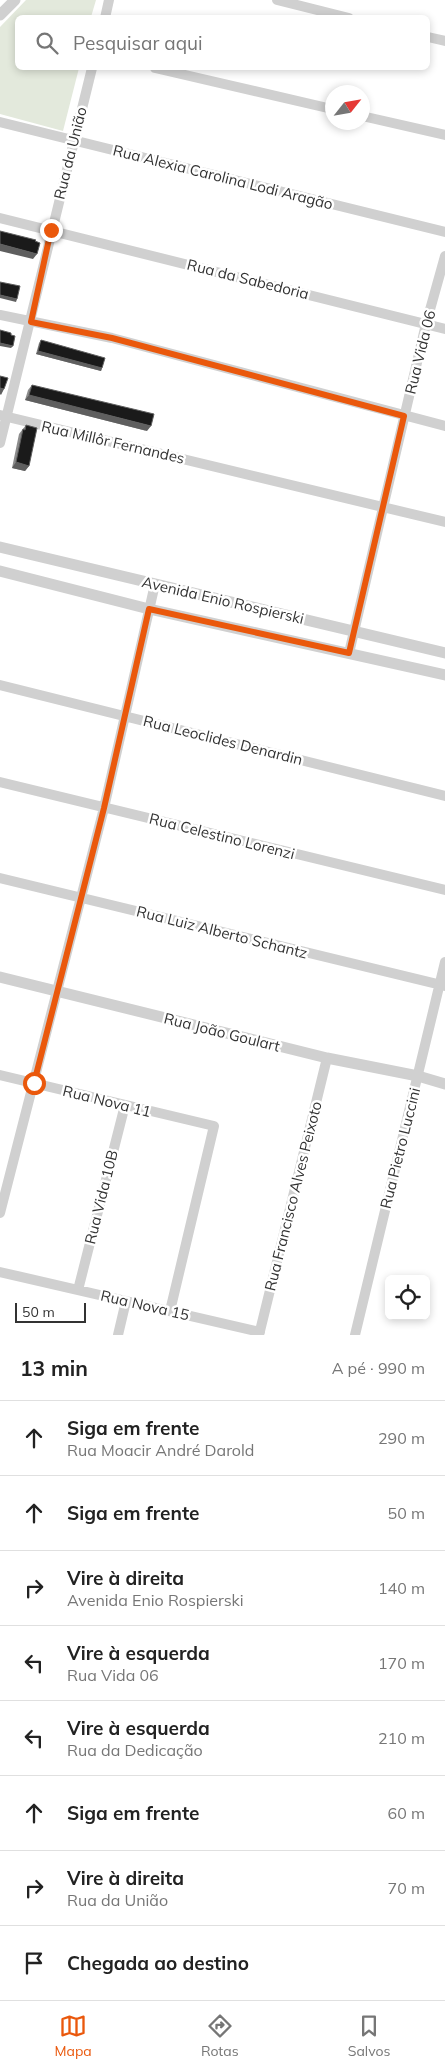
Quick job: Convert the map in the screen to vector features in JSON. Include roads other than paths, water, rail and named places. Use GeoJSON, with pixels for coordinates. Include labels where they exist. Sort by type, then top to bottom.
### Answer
{"type":"FeatureCollection","features":[{"type":"Feature","properties":{"kind":"street"},"geometry":{"type":"LineString","coordinates":[[0,15],[15,0]]}},
{"type":"Feature","properties":{"kind":"street"},"geometry":{"type":"LineString","coordinates":[[106,15],[109,0]]}},
{"type":"Feature","properties":{"kind":"street"},"geometry":{"type":"LineString","coordinates":[[277,0],[337,15]]}},
{"type":"Feature","properties":{"kind":"street"},"geometry":{"type":"LineString","coordinates":[[430,37],[445,41]]}},
{"type":"Feature","properties":{"kind":"street","name":"Rua da União"},"geometry":{"type":"LineString","coordinates":[[0,443],[3,415],[31,322],[51,230],[92,70]]}},
{"type":"Feature","properties":{"kind":"street"},"geometry":{"type":"LineString","coordinates":[[164,70],[325,107]]}},
{"type":"Feature","properties":{"kind":"street"},"geometry":{"type":"LineString","coordinates":[[370,118],[445,136]]}},
{"type":"Feature","properties":{"kind":"street","name":"Rua Alexia Carolina Lodi Aragão"},"geometry":{"type":"LineString","coordinates":[[0,122],[445,232]]}},
{"type":"Feature","properties":{"kind":"street","name":"Rua da Sabedoria"},"geometry":{"type":"LineString","coordinates":[[0,218],[445,328]]}},
{"type":"Feature","properties":{"kind":"street","name":"Rua Vida 06"},"geometry":{"type":"LineString","coordinates":[[349,653],[426,324],[445,256]]}},
{"type":"Feature","properties":{"kind":"street"},"geometry":{"type":"LineString","coordinates":[[0,315],[112,338],[445,426]]}},
{"type":"Feature","properties":{"kind":"street","name":"Rua Millôr Fernandes"},"geometry":{"type":"LineString","coordinates":[[3,415],[445,522]]}},
{"type":"Feature","properties":{"kind":"street","name":"Avenida Enio Rospierski"},"geometry":{"type":"LineString","coordinates":[[0,547],[355,630],[445,653]]}},
{"type":"Feature","properties":{"kind":"street","name":"Avenida Enio Rospierski"},"geometry":{"type":"LineString","coordinates":[[0,571],[149,609],[445,675]]}},
{"type":"Feature","properties":{"kind":"street"},"geometry":{"type":"LineString","coordinates":[[0,1213],[104,808],[155,584]]}},
{"type":"Feature","properties":{"kind":"street","name":"Rua Leoclides Denardin"},"geometry":{"type":"LineString","coordinates":[[0,685],[445,796]]}},
{"type":"Feature","properties":{"kind":"street","name":"Rua Celestino Lorenzi"},"geometry":{"type":"LineString","coordinates":[[0,782],[445,890]]}},
{"type":"Feature","properties":{"kind":"street","name":"Rua Luiz Alberto Schantz"},"geometry":{"type":"LineString","coordinates":[[0,878],[442,985]]}},
{"type":"Feature","properties":{"kind":"street","name":"Rua Pietro Luccini"},"geometry":{"type":"LineString","coordinates":[[355,1335],[442,985],[445,962]]}},
{"type":"Feature","properties":{"kind":"street","name":"Rua João Goulart"},"geometry":{"type":"LineString","coordinates":[[0,977],[327,1058],[418,1076],[445,1084]]}},
{"type":"Feature","properties":{"kind":"street","name":"Rua Francisco Alves Peixoto"},"geometry":{"type":"LineString","coordinates":[[260,1334],[327,1058]]}},
{"type":"Feature","properties":{"kind":"street","name":"Rua Nova 11"},"geometry":{"type":"LineString","coordinates":[[0,1075],[214,1126],[170,1311]]}},
{"type":"Feature","properties":{"kind":"street","name":"Rua Vida 10B"},"geometry":{"type":"LineString","coordinates":[[78,1290],[125,1105]]}},
{"type":"Feature","properties":{"kind":"street","name":"Rua Nova 15"},"geometry":{"type":"LineString","coordinates":[[0,1272],[260,1334]]}},
{"type":"Feature","properties":{"kind":"street"},"geometry":{"type":"LineString","coordinates":[[118,1335],[126,1301]]}}]}
